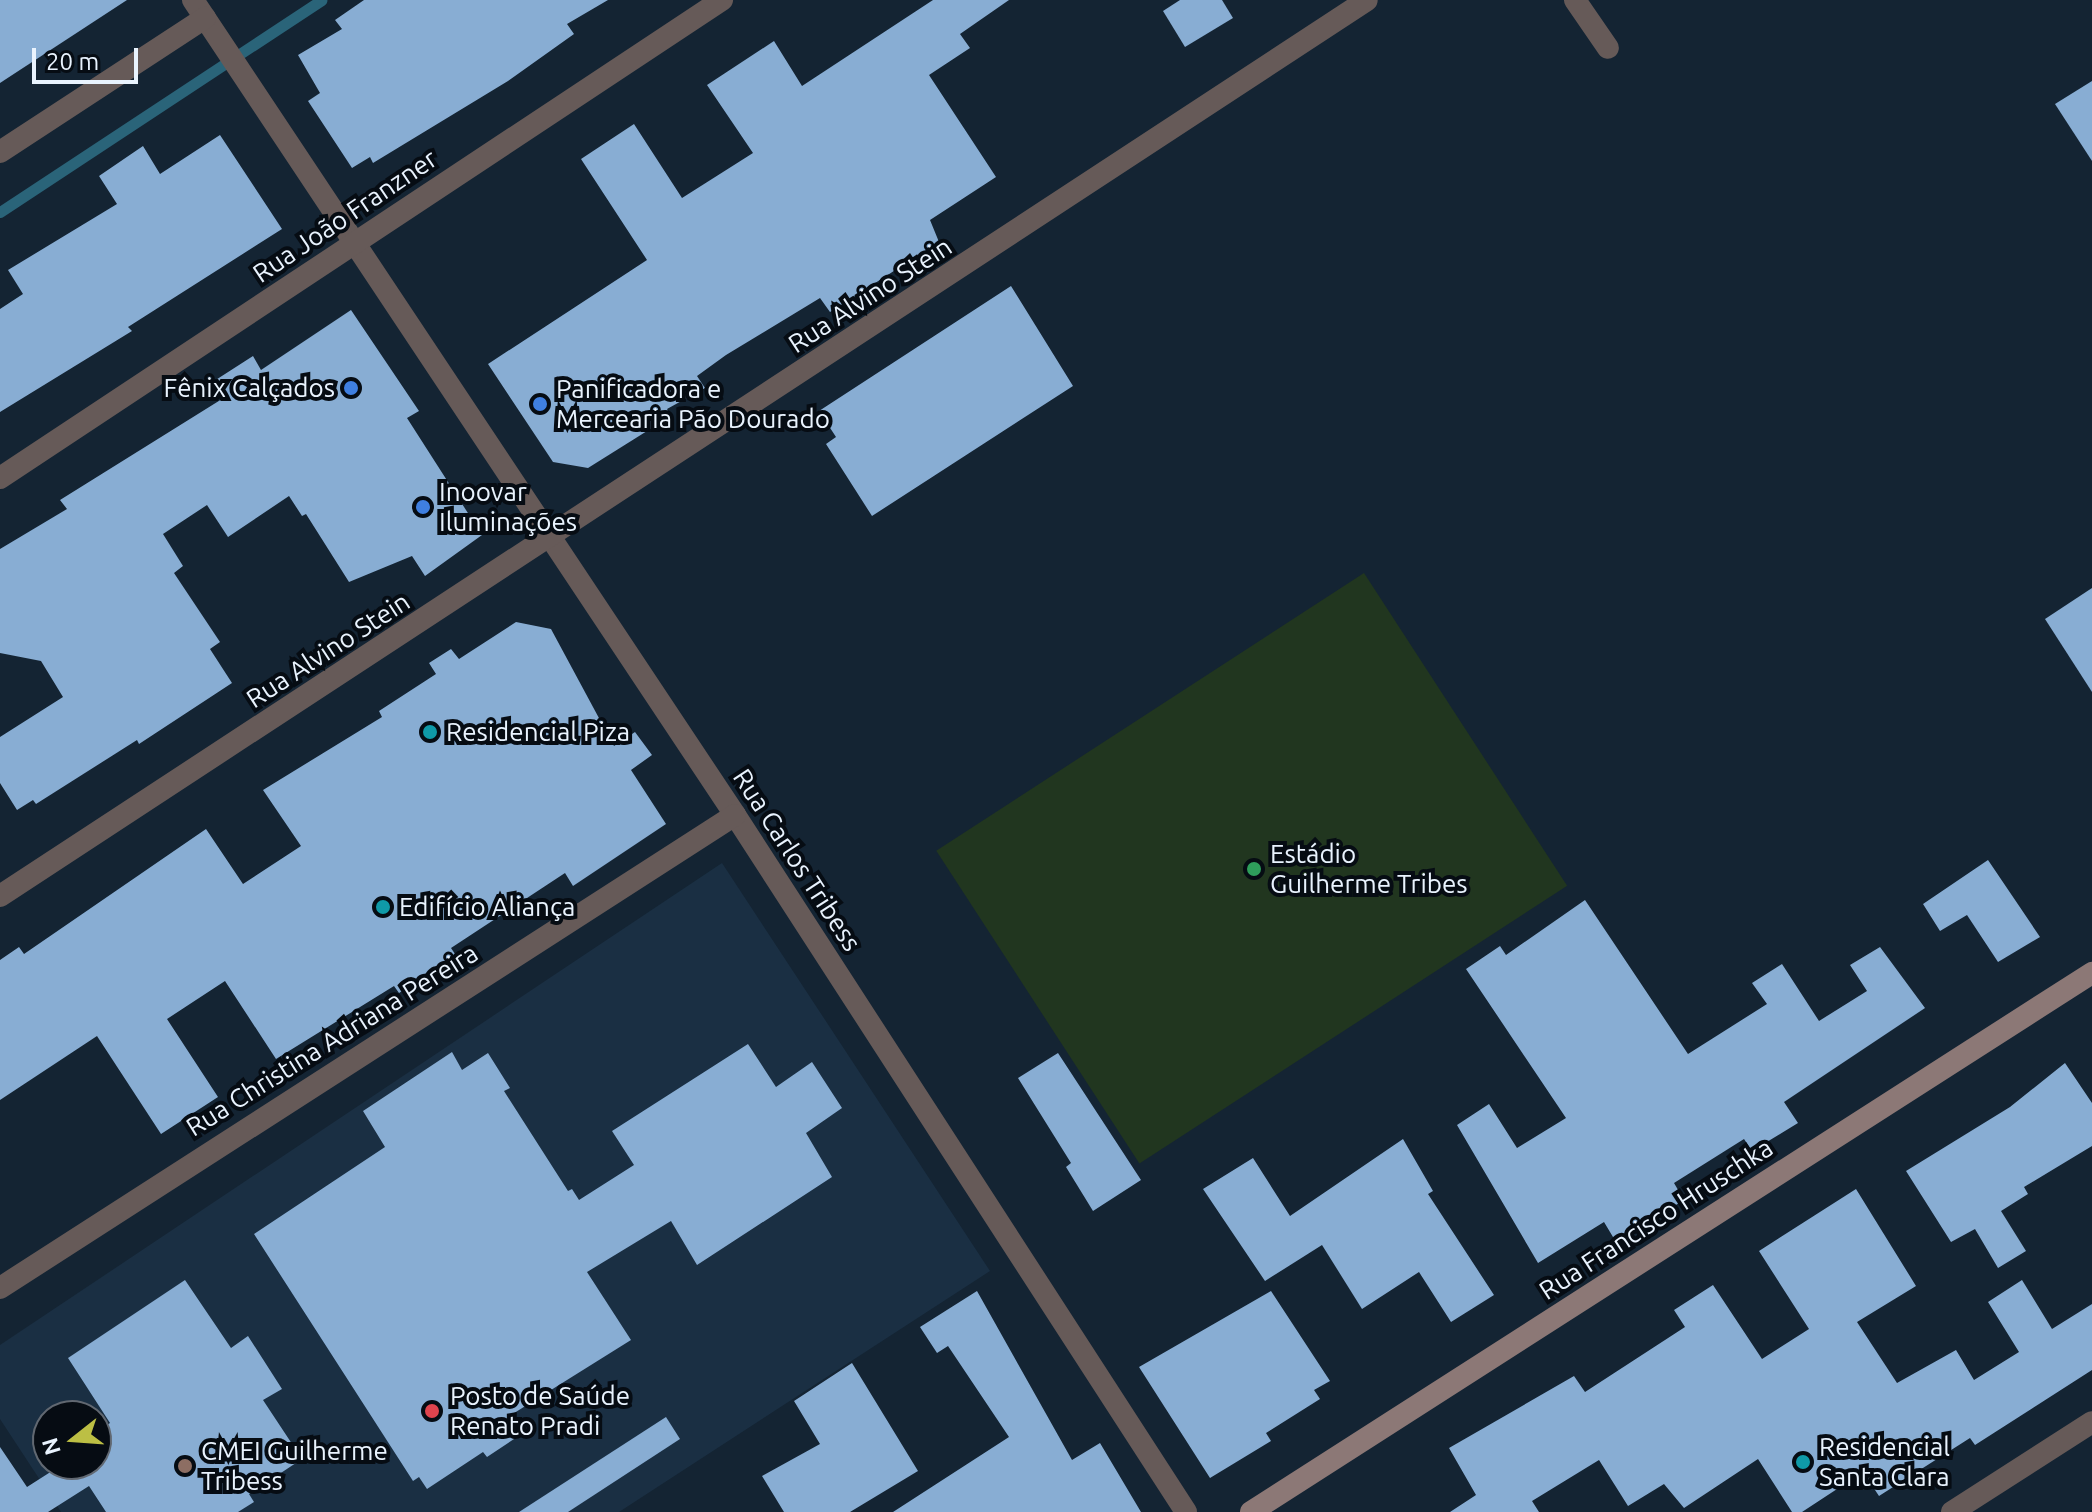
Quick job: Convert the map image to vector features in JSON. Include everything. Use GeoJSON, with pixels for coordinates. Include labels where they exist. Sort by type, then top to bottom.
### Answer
{"type":"FeatureCollection","features":[{"type":"Feature","properties":{"kind":"main road","name":"Rua Francisco Hruschka"},"geometry":{"type":"LineString","coordinates":[[1251,1512],[2092,973]]}},
{"type":"Feature","properties":{"kind":"street","name":"Rua João Franzner"},"geometry":{"type":"LineString","coordinates":[[0,478],[722,0]]}},
{"type":"Feature","properties":{"kind":"street","name":"Rua Alvino Stein"},"geometry":{"type":"LineString","coordinates":[[0,896],[550,539],[1367,0]]}},
{"type":"Feature","properties":{"kind":"street"},"geometry":{"type":"LineString","coordinates":[[1575,0],[1608,48]]}},
{"type":"Feature","properties":{"kind":"street","name":"Rua Carlos Tribess"},"geometry":{"type":"LineString","coordinates":[[199,9],[735,815],[1186,1512]]}},
{"type":"Feature","properties":{"kind":"street"},"geometry":{"type":"LineString","coordinates":[[0,152],[199,9]]}},
{"type":"Feature","properties":{"kind":"street","name":"Rua Christina Adriana Pereira"},"geometry":{"type":"LineString","coordinates":[[0,1288],[735,815]]}},
{"type":"Feature","properties":{"kind":"street"},"geometry":{"type":"LineString","coordinates":[[1952,1512],[2092,1422]]}},
{"type":"Feature","properties":{"kind":"shaded area"},"geometry":{"type":"Polygon","coordinates":[[[722,863],[990,1271],[619,1512],[61,1512],[40,1480],[112,1480],[112,1400],[32,1400],[32,1468],[0,1419],[0,1345],[722,863]]]}},
{"type":"Feature","properties":{"kind":"green space","name":"Estádio Guilherme Tribes"},"geometry":{"type":"Polygon","coordinates":[[[1364,573],[1567,886],[1139,1164],[936,851],[1364,573]]]}},
{"type":"Feature","properties":{"kind":"building"},"geometry":{"type":"Polygon","coordinates":[[[0,0],[127,0],[0,83],[0,0]]]}},
{"type":"Feature","properties":{"kind":"building"},"geometry":{"type":"Polygon","coordinates":[[[364,0],[608,0],[567,24],[574,34],[508,81],[373,163],[370,157],[352,168],[308,101],[320,93],[298,55],[342,29],[335,20],[364,0]]]}},
{"type":"Feature","properties":{"kind":"building"},"geometry":{"type":"Polygon","coordinates":[[[933,0],[1009,0],[960,34],[970,48],[929,75],[996,177],[930,220],[939,242],[830,312],[820,298],[726,355],[697,376],[705,388],[667,409],[671,416],[588,468],[553,462],[488,364],[647,260],[581,159],[634,124],[682,198],[753,153],[707,85],[774,41],[802,86],[933,0]]]}},
{"type":"Feature","properties":{"kind":"building"},"geometry":{"type":"Polygon","coordinates":[[[1180,0],[1222,0],[1233,18],[1185,47],[1163,11],[1180,0]]]}},
{"type":"Feature","properties":{"kind":"building"},"geometry":{"type":"Polygon","coordinates":[[[2092,81],[2092,161],[2055,104],[2092,81]]]}},
{"type":"Feature","properties":{"kind":"building"},"geometry":{"type":"Polygon","coordinates":[[[220,135],[282,229],[128,327],[132,331],[0,412],[0,309],[23,294],[8,270],[117,204],[99,176],[143,146],[160,174],[220,135]]]}},
{"type":"Feature","properties":{"kind":"building"},"geometry":{"type":"Polygon","coordinates":[[[1011,286],[1073,386],[872,516],[826,444],[836,437],[819,411],[1011,286]]]}},
{"type":"Feature","properties":{"kind":"building"},"geometry":{"type":"Polygon","coordinates":[[[351,310],[419,411],[407,418],[482,535],[425,576],[412,556],[349,582],[306,514],[302,516],[289,496],[228,537],[207,505],[163,534],[183,566],[174,573],[220,642],[210,649],[232,683],[139,744],[137,740],[36,804],[33,800],[17,810],[0,783],[0,737],[63,697],[41,661],[0,653],[0,549],[67,509],[60,500],[222,399],[211,383],[253,356],[261,370],[351,310]]]}},
{"type":"Feature","properties":{"kind":"building"},"geometry":{"type":"Polygon","coordinates":[[[2092,588],[2092,692],[2045,619],[2092,588]]]}},
{"type":"Feature","properties":{"kind":"building"},"geometry":{"type":"Polygon","coordinates":[[[516,622],[551,629],[614,746],[635,732],[652,755],[631,770],[666,824],[573,886],[565,873],[451,948],[457,957],[399,993],[394,986],[276,1059],[225,981],[167,1019],[218,1097],[161,1134],[97,1036],[0,1100],[0,960],[19,947],[24,954],[206,829],[243,884],[301,846],[263,790],[382,717],[379,711],[436,674],[429,663],[451,649],[459,659],[516,622]]]}},
{"type":"Feature","properties":{"kind":"building"},"geometry":{"type":"Polygon","coordinates":[[[1988,860],[2040,937],[1998,962],[1967,915],[1940,931],[1923,904],[1988,860]]]}},
{"type":"Feature","properties":{"kind":"building"},"geometry":{"type":"Polygon","coordinates":[[[1585,900],[1688,1054],[1767,1004],[1752,983],[1782,964],[1819,1021],[1867,991],[1850,965],[1880,947],[1925,1008],[1784,1102],[1798,1123],[1752,1151],[1744,1139],[1674,1183],[1684,1200],[1616,1242],[1604,1222],[1538,1263],[1457,1125],[1489,1104],[1517,1148],[1566,1118],[1466,969],[1500,946],[1506,955],[1585,900]]]}},
{"type":"Feature","properties":{"kind":"building"},"geometry":{"type":"Polygon","coordinates":[[[748,1044],[776,1087],[812,1062],[842,1108],[806,1133],[832,1177],[697,1265],[671,1221],[587,1272],[631,1340],[511,1415],[504,1422],[514,1439],[487,1457],[483,1452],[427,1489],[419,1477],[413,1481],[254,1234],[385,1147],[363,1111],[452,1052],[462,1070],[488,1053],[510,1088],[504,1091],[568,1191],[572,1189],[579,1200],[634,1165],[612,1131],[748,1044]]]}},
{"type":"Feature","properties":{"kind":"building"},"geometry":{"type":"Polygon","coordinates":[[[1058,1053],[1141,1180],[1093,1211],[1066,1167],[1071,1163],[1018,1078],[1058,1053]]]}},
{"type":"Feature","properties":{"kind":"building"},"geometry":{"type":"Polygon","coordinates":[[[2065,1063],[2092,1103],[2092,1146],[2024,1187],[2028,1194],[2001,1211],[2026,1251],[1998,1268],[1975,1229],[1951,1242],[1906,1171],[2010,1107],[2065,1063]]]}},
{"type":"Feature","properties":{"kind":"building"},"geometry":{"type":"Polygon","coordinates":[[[1403,1139],[1433,1191],[1428,1194],[1494,1295],[1451,1322],[1419,1272],[1362,1309],[1322,1245],[1265,1281],[1203,1189],[1253,1158],[1290,1216],[1403,1139]]]}},
{"type":"Feature","properties":{"kind":"building"},"geometry":{"type":"Polygon","coordinates":[[[1856,1189],[1916,1286],[1857,1322],[1897,1383],[1956,1350],[1974,1380],[2019,1352],[1988,1302],[2022,1280],[2052,1329],[2092,1304],[2092,1370],[1975,1445],[1970,1438],[1879,1496],[1863,1472],[1802,1512],[1792,1512],[1758,1459],[1684,1508],[1664,1484],[1628,1506],[1599,1460],[1532,1501],[1539,1512],[1450,1512],[1476,1495],[1449,1448],[1574,1376],[1585,1392],[1685,1327],[1674,1310],[1713,1285],[1762,1359],[1809,1329],[1759,1251],[1856,1189]]]}},
{"type":"Feature","properties":{"kind":"building"},"geometry":{"type":"Polygon","coordinates":[[[185,1280],[231,1348],[248,1336],[282,1389],[263,1400],[302,1459],[249,1494],[254,1502],[238,1512],[106,1512],[89,1486],[48,1512],[0,1512],[0,1447],[27,1487],[38,1480],[112,1480],[112,1400],[95,1400],[68,1358],[185,1280]]]}},
{"type":"Feature","properties":{"kind":"building"},"geometry":{"type":"Polygon","coordinates":[[[977,1291],[1072,1460],[1100,1443],[1141,1512],[893,1512],[1009,1437],[948,1346],[937,1353],[920,1327],[977,1291]]]}},
{"type":"Feature","properties":{"kind":"building"},"geometry":{"type":"Polygon","coordinates":[[[1271,1291],[1330,1381],[1314,1390],[1320,1399],[1266,1433],[1271,1441],[1210,1478],[1139,1367],[1271,1291]]]}},
{"type":"Feature","properties":{"kind":"building"},"geometry":{"type":"Polygon","coordinates":[[[852,1363],[918,1471],[850,1512],[784,1512],[762,1476],[820,1444],[794,1401],[852,1363]]]}},
{"type":"Feature","properties":{"kind":"building"},"geometry":{"type":"Polygon","coordinates":[[[666,1417],[680,1439],[568,1512],[519,1512],[666,1417]]]}},
{"type":"Feature","properties":{"kind":"waterway"},"geometry":{"type":"LineString","coordinates":[[0,212],[321,0]]}},
{"type":"Feature","properties":{"kind":"place","name":"Fênix Calçados"},"geometry":{"type":"Point","coordinates":[351,388]}},
{"type":"Feature","properties":{"kind":"place","name":"Panificadora e Mercearia Pão Dourado"},"geometry":{"type":"Point","coordinates":[540,404]}},
{"type":"Feature","properties":{"kind":"place","name":"Inoovar Iluminações"},"geometry":{"type":"Point","coordinates":[423,507]}},
{"type":"Feature","properties":{"kind":"place","name":"Residencial Piza"},"geometry":{"type":"Point","coordinates":[430,732]}},
{"type":"Feature","properties":{"kind":"place","name":"Estádio Guilherme Tribes"},"geometry":{"type":"Point","coordinates":[1254,869]}},
{"type":"Feature","properties":{"kind":"place","name":"Edifício Aliança"},"geometry":{"type":"Point","coordinates":[383,907]}},
{"type":"Feature","properties":{"kind":"place","name":"Posto de Saúde Renato Pradi"},"geometry":{"type":"Point","coordinates":[432,1411]}},
{"type":"Feature","properties":{"kind":"place","name":"Residencial Santa Clara"},"geometry":{"type":"Point","coordinates":[1803,1462]}},
{"type":"Feature","properties":{"kind":"place","name":"CMEI Guilherme Tribess"},"geometry":{"type":"Point","coordinates":[185,1466]}}]}
